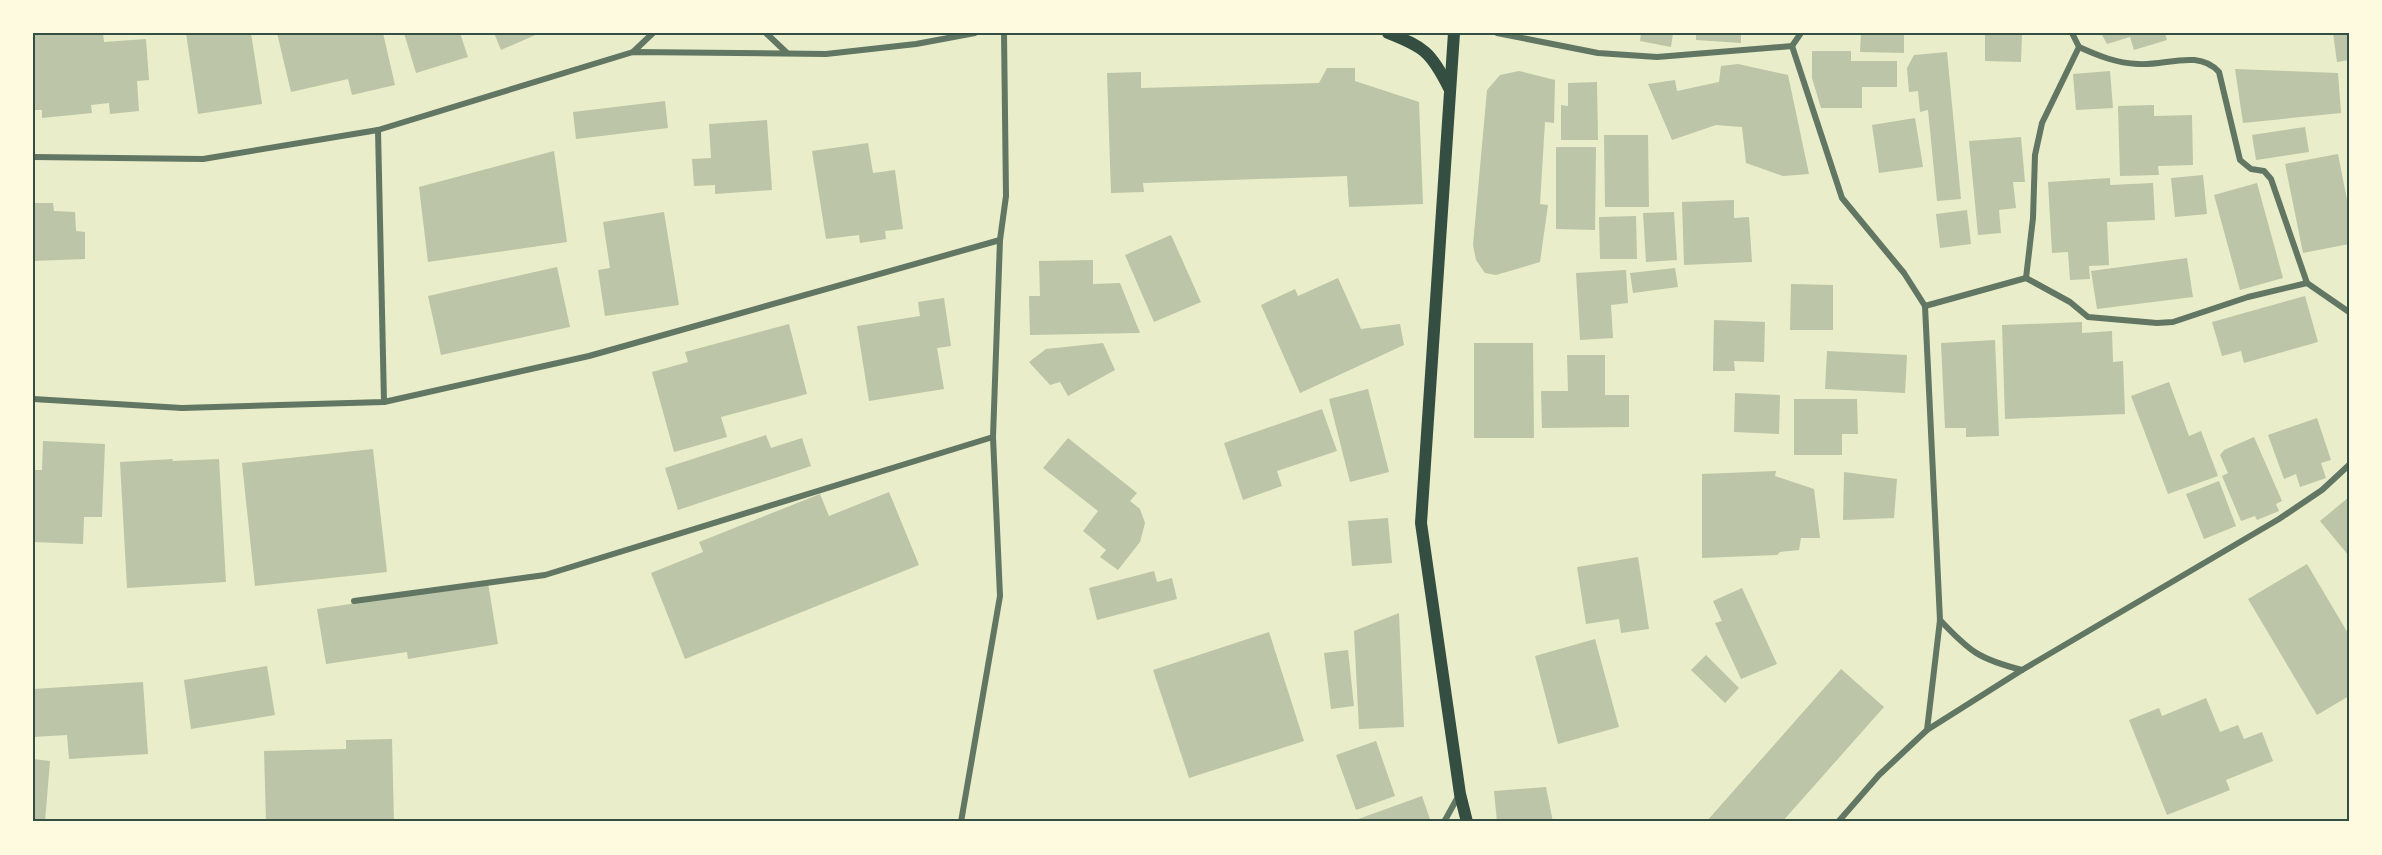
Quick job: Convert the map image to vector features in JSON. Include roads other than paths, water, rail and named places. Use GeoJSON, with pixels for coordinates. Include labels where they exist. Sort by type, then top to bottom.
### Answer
{"type":"FeatureCollection","features":[{"type":"Feature","properties":{"kind":"main road"},"geometry":{"type":"LineString","coordinates":[[1388,33],[1420,46],[1437,63],[1450,89]]}},
{"type":"Feature","properties":{"kind":"main road"},"geometry":{"type":"LineString","coordinates":[[1454,33],[1421,524],[1460,794],[1467,822]]}},
{"type":"Feature","properties":{"kind":"street"},"geometry":{"type":"LineString","coordinates":[[633,52],[652,33]]}},
{"type":"Feature","properties":{"kind":"street"},"geometry":{"type":"LineString","coordinates":[[766,33],[787,53]]}},
{"type":"Feature","properties":{"kind":"street"},"geometry":{"type":"LineString","coordinates":[[33,158],[203,159],[378,130],[633,52],[826,54],[916,44],[975,33]]}},
{"type":"Feature","properties":{"kind":"street"},"geometry":{"type":"LineString","coordinates":[[961,822],[1000,596],[993,437],[1000,240],[1006,196],[1004,33]]}},
{"type":"Feature","properties":{"kind":"street"},"geometry":{"type":"LineString","coordinates":[[1497,33],[1598,53],[1657,57],[1792,46],[1802,33]]}},
{"type":"Feature","properties":{"kind":"street"},"geometry":{"type":"LineString","coordinates":[[2072,33],[2079,47],[2111,61],[2139,64],[2198,59],[2211,63],[2219,72],[2240,160],[2251,170],[2264,171],[2271,179],[2307,283],[2349,312]]}},
{"type":"Feature","properties":{"kind":"street"},"geometry":{"type":"LineString","coordinates":[[1792,46],[1842,198],[1854,216],[1904,273],[1925,306],[1940,620],[1927,730]]}},
{"type":"Feature","properties":{"kind":"street"},"geometry":{"type":"LineString","coordinates":[[2026,278],[2033,218],[2034,155],[2042,123],[2079,47]]}},
{"type":"Feature","properties":{"kind":"street"},"geometry":{"type":"LineString","coordinates":[[378,130],[384,402]]}},
{"type":"Feature","properties":{"kind":"street"},"geometry":{"type":"LineString","coordinates":[[33,399],[182,408],[384,402],[589,357],[1000,240]]}},
{"type":"Feature","properties":{"kind":"street"},"geometry":{"type":"LineString","coordinates":[[1925,306],[2026,278],[2070,302],[2088,317],[2157,323],[2174,322],[2248,297],[2307,283]]}},
{"type":"Feature","properties":{"kind":"street"},"geometry":{"type":"LineString","coordinates":[[354,601],[545,575],[993,437]]}},
{"type":"Feature","properties":{"kind":"street"},"geometry":{"type":"LineString","coordinates":[[1838,822],[1878,775],[1927,730],[2022,670],[2279,519],[2322,490],[2349,465]]}},
{"type":"Feature","properties":{"kind":"street"},"geometry":{"type":"LineString","coordinates":[[1940,620],[1969,650],[1989,662],[2022,670]]}},
{"type":"Feature","properties":{"kind":"street"},"geometry":{"type":"LineString","coordinates":[[1444,822],[1460,794]]}}]}
